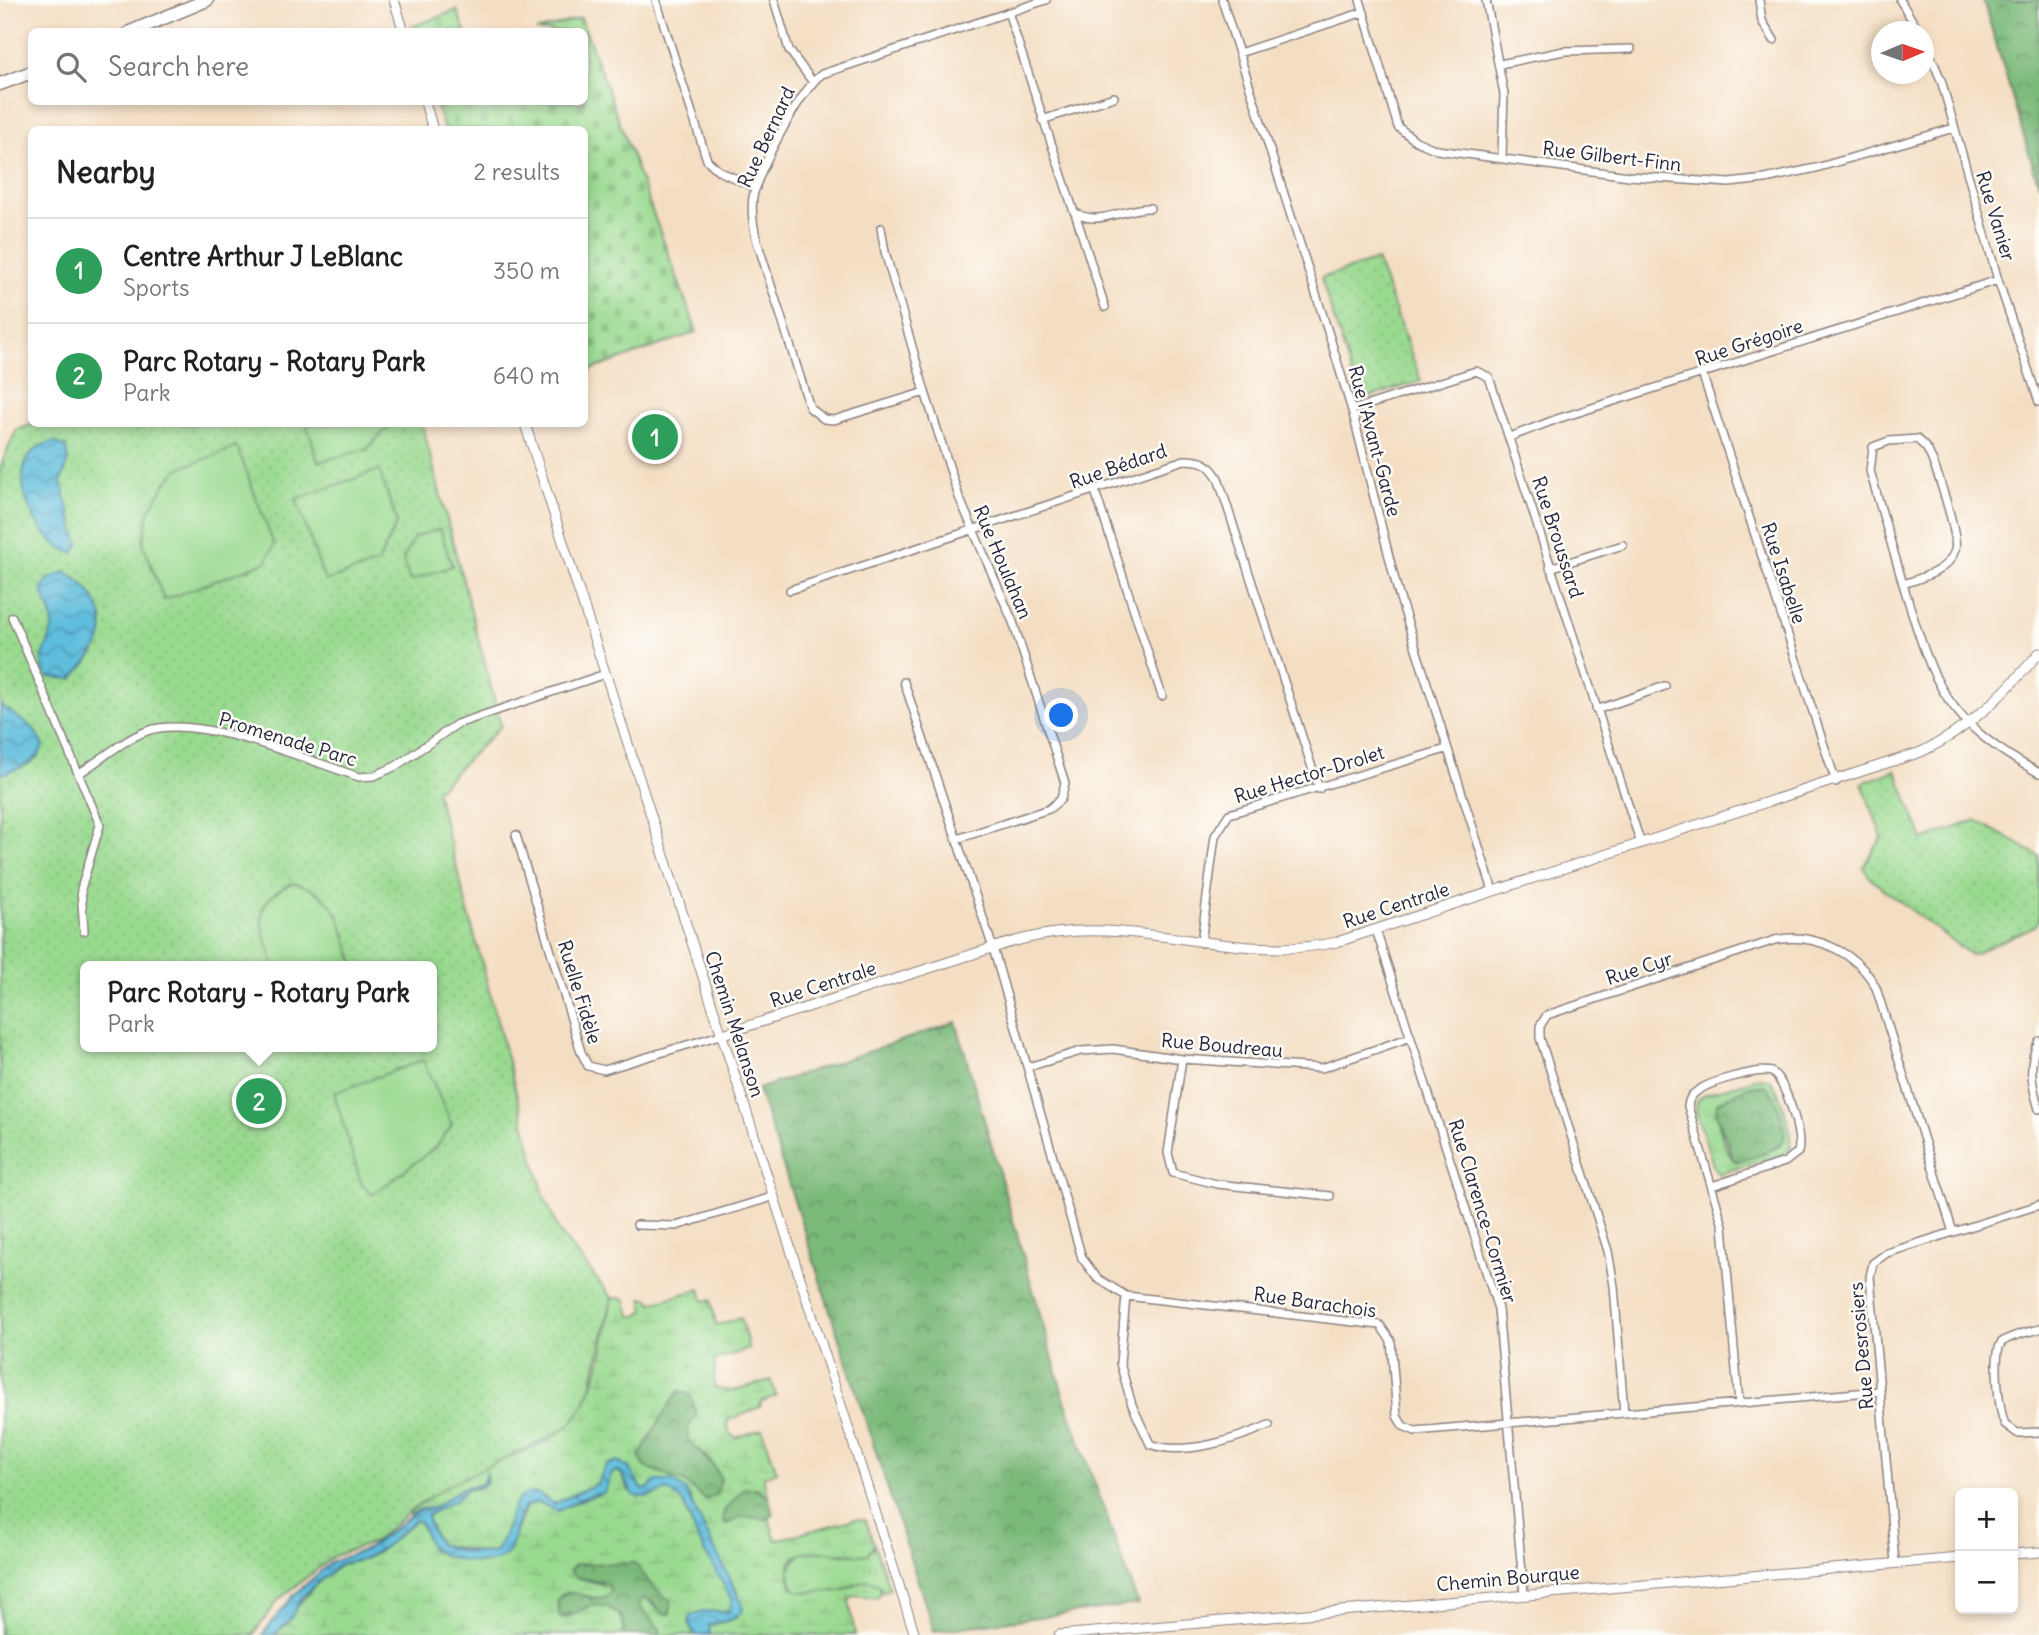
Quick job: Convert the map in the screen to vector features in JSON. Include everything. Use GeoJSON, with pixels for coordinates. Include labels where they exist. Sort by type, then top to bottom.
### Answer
{"type":"FeatureCollection","features":[{"type":"Feature","properties":{"kind":"main road"},"geometry":{"type":"LineString","coordinates":[[140,28],[207,0]]}},
{"type":"Feature","properties":{"kind":"main road"},"geometry":{"type":"LineString","coordinates":[[0,84],[28,74]]}},
{"type":"Feature","properties":{"kind":"street"},"geometry":{"type":"LineString","coordinates":[[394,0],[403,28]]}},
{"type":"Feature","properties":{"kind":"street"},"geometry":{"type":"LineString","coordinates":[[656,0],[707,160],[719,171],[756,188]]}},
{"type":"Feature","properties":{"kind":"street"},"geometry":{"type":"LineString","coordinates":[[774,0],[789,50],[812,81]]}},
{"type":"Feature","properties":{"kind":"street","name":"Rue Bernard"},"geometry":{"type":"LineString","coordinates":[[925,392],[834,421],[824,419],[810,408],[757,241],[752,217],[756,188],[804,90],[812,81],[835,68],[1046,0]]}},
{"type":"Feature","properties":{"kind":"street","name":"Rue l'Avant-Garde"},"geometry":{"type":"LineString","coordinates":[[1222,0],[1352,410],[1398,592],[1493,891]]}},
{"type":"Feature","properties":{"kind":"street","name":"Rue Gilbert-Finn"},"geometry":{"type":"LineString","coordinates":[[1360,0],[1398,127],[1416,141],[1437,150],[1629,176],[1729,183],[1765,179],[1816,168],[1954,128]]}},
{"type":"Feature","properties":{"kind":"street"},"geometry":{"type":"LineString","coordinates":[[1486,0],[1500,64],[1506,127],[1502,158]]}},
{"type":"Feature","properties":{"kind":"street"},"geometry":{"type":"LineString","coordinates":[[1759,0],[1762,21],[1774,40]]}},
{"type":"Feature","properties":{"kind":"street"},"geometry":{"type":"LineString","coordinates":[[1900,0],[1912,21]]}},
{"type":"Feature","properties":{"kind":"street"},"geometry":{"type":"LineString","coordinates":[[1008,12],[1105,307]]}},
{"type":"Feature","properties":{"kind":"street"},"geometry":{"type":"LineString","coordinates":[[1239,54],[1364,12]]}},
{"type":"Feature","properties":{"kind":"street"},"geometry":{"type":"LineString","coordinates":[[1500,64],[1564,51],[1631,49]]}},
{"type":"Feature","properties":{"kind":"street","name":"Rue Vanier"},"geometry":{"type":"LineString","coordinates":[[1934,64],[1941,79],[1998,280],[2039,402]]}},
{"type":"Feature","properties":{"kind":"street"},"geometry":{"type":"LineString","coordinates":[[1042,120],[1114,97]]}},
{"type":"Feature","properties":{"kind":"street"},"geometry":{"type":"LineString","coordinates":[[426,105],[432,126]]}},
{"type":"Feature","properties":{"kind":"street"},"geometry":{"type":"LineString","coordinates":[[1074,212],[1096,220],[1136,207],[1150,208]]}},
{"type":"Feature","properties":{"kind":"street","name":"Rue Houlahan"},"geometry":{"type":"LineString","coordinates":[[881,228],[885,252],[925,392],[971,531],[1013,622],[1061,769],[1064,793],[1049,809],[957,838]]}},
{"type":"Feature","properties":{"kind":"street","name":"Rue Grégoire"},"geometry":{"type":"LineString","coordinates":[[1510,437],[1702,373],[1998,280]]}},
{"type":"Feature","properties":{"kind":"street","name":"Rue Broussard"},"geometry":{"type":"LineString","coordinates":[[1352,410],[1480,371],[1491,381],[1596,710],[1642,844]]}},
{"type":"Feature","properties":{"kind":"street","name":"Rue Isabelle"},"geometry":{"type":"LineString","coordinates":[[1702,373],[1836,782]]}},
{"type":"Feature","properties":{"kind":"street","name":"Chemin Melanson"},"geometry":{"type":"LineString","coordinates":[[526,427],[915,1635]]}},
{"type":"Feature","properties":{"kind":"street"},"geometry":{"type":"LineString","coordinates":[[1903,584],[1926,577],[1948,563],[1955,549],[1953,529],[1927,450],[1917,439],[1889,441],[1873,447],[1870,471],[1903,584],[1936,679],[1947,700],[1968,725],[2000,751],[2039,773]]}},
{"type":"Feature","properties":{"kind":"street","name":"Rue Bédard"},"geometry":{"type":"LineString","coordinates":[[790,590],[1184,460],[1200,460],[1210,465],[1218,478],[1319,789]]}},
{"type":"Feature","properties":{"kind":"street"},"geometry":{"type":"LineString","coordinates":[[1095,491],[1162,696]]}},
{"type":"Feature","properties":{"kind":"street"},"geometry":{"type":"LineString","coordinates":[[1550,568],[1623,545]]}},
{"type":"Feature","properties":{"kind":"street"},"geometry":{"type":"LineString","coordinates":[[12,617],[100,825],[81,889],[84,931]]}},
{"type":"Feature","properties":{"kind":"street","name":"Rue Centrale"},"geometry":{"type":"LineString","coordinates":[[720,1035],[993,948],[1055,933],[1091,932],[1201,943],[1312,948],[1376,930],[1836,782],[1921,752],[1968,725],[2002,696],[2039,653]]}},
{"type":"Feature","properties":{"kind":"street","name":"Promenade Parc"},"geometry":{"type":"LineString","coordinates":[[78,774],[146,732],[175,726],[220,733],[359,777],[374,776],[396,766],[457,724],[605,674]]}},
{"type":"Feature","properties":{"kind":"street","name":"Rue Barachois"},"geometry":{"type":"LineString","coordinates":[[904,682],[993,948],[1082,1258],[1097,1278],[1126,1296],[1377,1323],[1390,1338],[1397,1416],[1403,1426],[1420,1431],[1880,1391]]}},
{"type":"Feature","properties":{"kind":"street"},"geometry":{"type":"LineString","coordinates":[[1596,710],[1665,686]]}},
{"type":"Feature","properties":{"kind":"street","name":"Rue Hector-Drolet"},"geometry":{"type":"LineString","coordinates":[[1201,943],[1215,836],[1229,814],[1446,749]]}},
{"type":"Feature","properties":{"kind":"street","name":"Ruelle Fidèle"},"geometry":{"type":"LineString","coordinates":[[516,835],[581,1052],[589,1066],[604,1070],[720,1035]]}},
{"type":"Feature","properties":{"kind":"street","name":"Rue Clarence-Cormier"},"geometry":{"type":"LineString","coordinates":[[1376,930],[1498,1309],[1524,1594]]}},
{"type":"Feature","properties":{"kind":"street","name":"Rue Cyr"},"geometry":{"type":"LineString","coordinates":[[1624,1413],[1614,1286],[1608,1251],[1540,1038],[1541,1022],[1549,1013],[1775,940],[1798,937],[1824,942],[1865,971],[1875,985],[1953,1232]]}},
{"type":"Feature","properties":{"kind":"street","name":"Rue Boudreau"},"geometry":{"type":"LineString","coordinates":[[1028,1067],[1081,1051],[1113,1049],[1182,1059],[1322,1068],[1411,1037]]}},
{"type":"Feature","properties":{"kind":"street"},"geometry":{"type":"LineString","coordinates":[[2039,1041],[2032,1057],[2039,1109]]}},
{"type":"Feature","properties":{"kind":"street"},"geometry":{"type":"LineString","coordinates":[[1182,1059],[1168,1153],[1173,1173],[1217,1184],[1329,1196]]}},
{"type":"Feature","properties":{"kind":"street"},"geometry":{"type":"LineString","coordinates":[[1712,1186],[1785,1162],[1798,1152],[1800,1140],[1791,1109],[1782,1083],[1772,1072],[1755,1071],[1703,1088],[1689,1099],[1688,1112],[1712,1186],[1726,1245],[1739,1403]]}},
{"type":"Feature","properties":{"kind":"street"},"geometry":{"type":"LineString","coordinates":[[637,1225],[676,1226],[772,1197]]}},
{"type":"Feature","properties":{"kind":"street","name":"Rue Desrosiers"},"geometry":{"type":"LineString","coordinates":[[1895,1562],[1870,1277],[1873,1263],[1887,1253],[2039,1205]]}},
{"type":"Feature","properties":{"kind":"street"},"geometry":{"type":"LineString","coordinates":[[1126,1296],[1120,1363],[1136,1415],[1150,1444],[1170,1447],[1231,1442],[1269,1425]]}},
{"type":"Feature","properties":{"kind":"street"},"geometry":{"type":"LineString","coordinates":[[2039,1329],[2005,1340],[1996,1356],[2005,1424],[2017,1433],[2039,1432]]}},
{"type":"Feature","properties":{"kind":"street"},"geometry":{"type":"LineString","coordinates":[[2018,1554],[2039,1552]]}},
{"type":"Feature","properties":{"kind":"street","name":"Chemin Bourque"},"geometry":{"type":"LineString","coordinates":[[1059,1635],[1955,1558]]}},
{"type":"Feature","properties":{"kind":"green space"},"geometry":{"type":"Polygon","coordinates":[[[1983,0],[2039,0],[2039,186],[1983,0]]]}},
{"type":"Feature","properties":{"kind":"green space"},"geometry":{"type":"Polygon","coordinates":[[[457,10],[464,28],[412,28],[457,10]]]}},
{"type":"Feature","properties":{"kind":"green space"},"geometry":{"type":"Polygon","coordinates":[[[581,18],[585,28],[546,28],[581,18]]]}},
{"type":"Feature","properties":{"kind":"green space"},"geometry":{"type":"Polygon","coordinates":[[[588,37],[697,332],[588,371],[588,126],[443,126],[436,105],[588,105],[588,37]]]}},
{"type":"Feature","properties":{"kind":"green space"},"geometry":{"type":"Polygon","coordinates":[[[1377,260],[1421,381],[1360,400],[1321,278],[1377,260]]]}},
{"type":"Feature","properties":{"kind":"green space"},"geometry":{"type":"Polygon","coordinates":[[[28,426],[423,427],[501,726],[436,791],[543,1193],[559,1232],[612,1298],[592,1383],[586,1402],[572,1423],[548,1438],[448,1485],[410,1511],[374,1542],[334,1556],[279,1599],[253,1635],[0,1635],[0,468],[16,430],[28,426]]]}},
{"type":"Feature","properties":{"kind":"green space"},"geometry":{"type":"Polygon","coordinates":[[[308,427],[388,427],[367,449],[318,462],[308,427]]]}},
{"type":"Feature","properties":{"kind":"green space"},"geometry":{"type":"Polygon","coordinates":[[[237,447],[274,545],[266,562],[164,600],[143,543],[149,511],[167,481],[178,469],[237,447]]]}},
{"type":"Feature","properties":{"kind":"green space"},"geometry":{"type":"Polygon","coordinates":[[[379,470],[397,522],[378,563],[325,581],[296,499],[379,470]]]}},
{"type":"Feature","properties":{"kind":"green space"},"geometry":{"type":"Polygon","coordinates":[[[440,529],[452,566],[410,581],[403,560],[414,537],[440,529]]]}},
{"type":"Feature","properties":{"kind":"green space"},"geometry":{"type":"Polygon","coordinates":[[[1896,770],[1923,840],[1976,820],[2039,856],[2039,921],[2035,926],[1971,955],[1873,881],[1863,868],[1882,837],[1862,783],[1896,770]]]}},
{"type":"Feature","properties":{"kind":"green space"},"geometry":{"type":"Polygon","coordinates":[[[293,883],[308,888],[329,903],[342,925],[353,961],[273,961],[262,918],[263,908],[278,891],[293,883]]]}},
{"type":"Feature","properties":{"kind":"green space"},"geometry":{"type":"Polygon","coordinates":[[[956,1022],[1064,1398],[1138,1604],[934,1631],[758,1089],[956,1022]]]}},
{"type":"Feature","properties":{"kind":"green space"},"geometry":{"type":"Polygon","coordinates":[[[423,1060],[452,1125],[437,1146],[372,1195],[361,1183],[334,1093],[423,1060]]]}},
{"type":"Feature","properties":{"kind":"green space"},"geometry":{"type":"Polygon","coordinates":[[[1757,1078],[1769,1079],[1785,1112],[1790,1149],[1784,1154],[1719,1174],[1714,1168],[1696,1112],[1697,1101],[1704,1095],[1757,1078]],[[1752,1085],[1717,1103],[1719,1126],[1725,1144],[1737,1162],[1779,1145],[1784,1128],[1772,1093],[1752,1085]]]}},
{"type":"Feature","properties":{"kind":"green space"},"geometry":{"type":"Polygon","coordinates":[[[1765,1085],[1780,1111],[1784,1128],[1783,1141],[1760,1155],[1734,1161],[1716,1113],[1717,1103],[1746,1087],[1765,1085]]]}},
{"type":"Feature","properties":{"kind":"green space"},"geometry":{"type":"Polygon","coordinates":[[[700,1289],[703,1301],[711,1300],[716,1325],[741,1318],[749,1349],[715,1360],[714,1388],[732,1391],[771,1380],[776,1396],[762,1401],[760,1407],[727,1421],[729,1432],[735,1438],[762,1429],[777,1472],[763,1477],[769,1498],[757,1488],[744,1488],[724,1511],[723,1522],[726,1524],[742,1517],[769,1519],[776,1540],[855,1519],[865,1520],[874,1544],[868,1554],[801,1554],[793,1559],[789,1570],[792,1587],[800,1592],[841,1591],[867,1580],[879,1585],[881,1592],[876,1598],[856,1595],[849,1600],[855,1635],[710,1635],[709,1625],[736,1618],[739,1595],[700,1526],[690,1497],[653,1483],[648,1489],[642,1489],[628,1467],[617,1461],[606,1465],[598,1483],[554,1504],[541,1495],[515,1504],[500,1547],[490,1554],[439,1544],[427,1519],[428,1515],[457,1499],[465,1490],[478,1488],[487,1482],[486,1476],[482,1484],[462,1488],[434,1508],[420,1509],[409,1515],[410,1511],[464,1475],[543,1443],[570,1424],[593,1385],[612,1298],[625,1298],[630,1315],[636,1317],[645,1310],[642,1298],[649,1299],[652,1303],[700,1289]],[[679,1391],[639,1457],[645,1467],[684,1482],[706,1500],[717,1494],[721,1479],[711,1461],[688,1440],[687,1429],[697,1415],[690,1395],[679,1391]]]}},
{"type":"Feature","properties":{"kind":"green space"},"geometry":{"type":"Polygon","coordinates":[[[679,1391],[690,1395],[697,1415],[687,1429],[690,1438],[721,1479],[717,1494],[706,1500],[684,1482],[645,1467],[639,1457],[673,1396],[679,1391]]]}},
{"type":"Feature","properties":{"kind":"green space"},"geometry":{"type":"Polygon","coordinates":[[[612,1473],[621,1473],[629,1491],[668,1490],[681,1498],[697,1537],[731,1597],[731,1610],[714,1614],[707,1611],[693,1631],[697,1635],[661,1635],[660,1629],[639,1606],[642,1599],[646,1598],[663,1614],[670,1614],[671,1601],[653,1587],[635,1563],[576,1564],[570,1570],[574,1577],[608,1586],[611,1591],[606,1597],[600,1598],[563,1593],[557,1600],[560,1617],[566,1618],[593,1604],[611,1609],[623,1622],[623,1635],[274,1635],[330,1572],[343,1564],[362,1560],[376,1553],[414,1521],[419,1521],[443,1555],[473,1561],[508,1552],[526,1506],[538,1502],[562,1508],[599,1495],[612,1473]]]}},
{"type":"Feature","properties":{"kind":"green space"},"geometry":{"type":"Polygon","coordinates":[[[750,1486],[769,1498],[773,1515],[765,1521],[747,1517],[725,1524],[722,1518],[726,1509],[750,1486]]]}},
{"type":"Feature","properties":{"kind":"green space"},"geometry":{"type":"Polygon","coordinates":[[[874,1544],[890,1589],[881,1592],[881,1588],[857,1584],[841,1591],[799,1592],[792,1587],[789,1568],[801,1553],[824,1551],[841,1555],[873,1549],[874,1544]]]}},
{"type":"Feature","properties":{"kind":"green space"},"geometry":{"type":"Polygon","coordinates":[[[624,1561],[635,1563],[653,1587],[671,1601],[670,1615],[663,1614],[652,1602],[646,1614],[660,1629],[661,1635],[623,1635],[625,1626],[621,1615],[573,1614],[560,1618],[557,1600],[561,1596],[573,1592],[592,1599],[602,1582],[574,1577],[570,1570],[576,1564],[624,1561]]]}},
{"type":"Feature","properties":{"kind":"water"},"geometry":{"type":"Polygon","coordinates":[[[55,442],[67,448],[68,461],[61,482],[79,545],[73,553],[60,547],[36,522],[24,488],[23,472],[28,458],[41,446],[55,442]]]}},
{"type":"Feature","properties":{"kind":"water"},"geometry":{"type":"Polygon","coordinates":[[[64,572],[90,592],[100,611],[102,622],[97,648],[73,679],[48,677],[42,664],[51,635],[52,618],[41,589],[49,579],[64,572]]]}},
{"type":"Feature","properties":{"kind":"water"},"geometry":{"type":"Polygon","coordinates":[[[0,705],[33,728],[43,744],[41,751],[32,761],[0,774],[0,705]]]}},
{"type":"Feature","properties":{"kind":"water"},"geometry":{"type":"Polygon","coordinates":[[[617,1461],[628,1467],[642,1489],[648,1489],[656,1481],[673,1481],[685,1490],[743,1605],[742,1612],[731,1620],[709,1625],[710,1635],[697,1635],[691,1629],[691,1615],[703,1611],[729,1612],[732,1600],[697,1537],[683,1502],[668,1490],[647,1497],[634,1496],[621,1473],[617,1471],[612,1473],[604,1493],[583,1498],[558,1511],[538,1502],[526,1506],[518,1520],[511,1546],[505,1555],[497,1560],[474,1562],[432,1550],[419,1521],[414,1521],[386,1546],[362,1560],[343,1563],[302,1597],[290,1620],[274,1635],[262,1635],[293,1596],[331,1562],[367,1549],[420,1509],[434,1508],[462,1488],[482,1484],[487,1472],[485,1485],[465,1490],[457,1499],[428,1515],[428,1522],[439,1544],[462,1551],[493,1553],[499,1546],[519,1499],[527,1494],[537,1493],[554,1504],[598,1483],[606,1465],[617,1461]]]}},
{"type":"Feature","properties":{"kind":"place","name":"Centre Arthur J LeBlanc"},"geometry":{"type":"Point","coordinates":[655,437]}},
{"type":"Feature","properties":{"kind":"place","name":"Parc Rotary - Rotary Park"},"geometry":{"type":"Point","coordinates":[259,1101]}}]}
